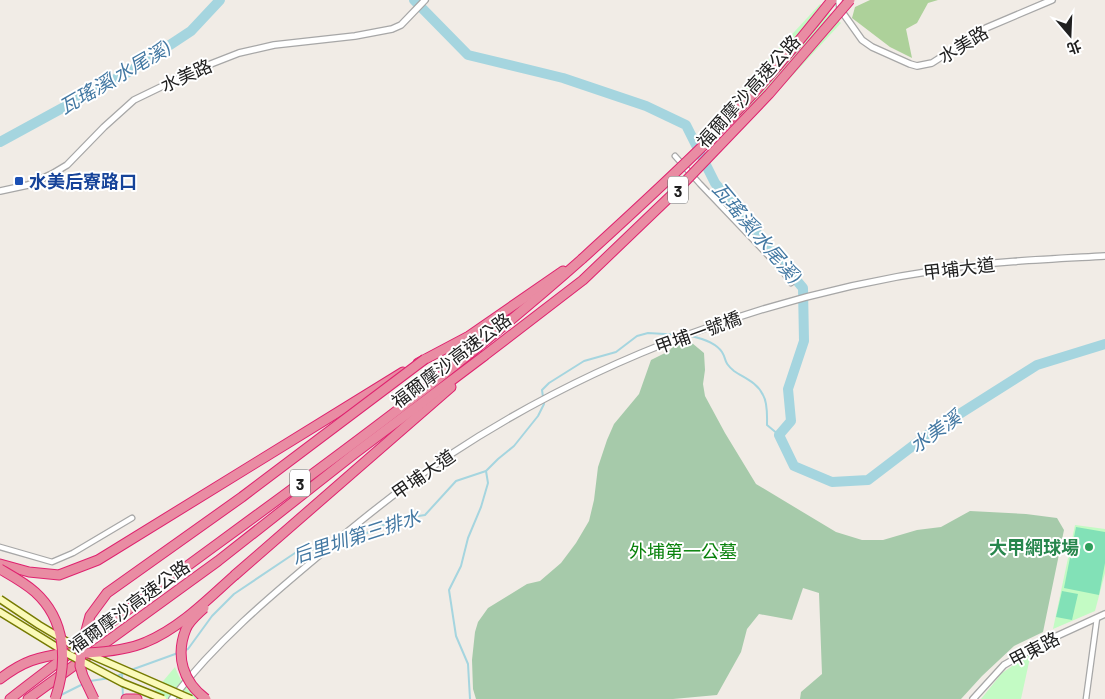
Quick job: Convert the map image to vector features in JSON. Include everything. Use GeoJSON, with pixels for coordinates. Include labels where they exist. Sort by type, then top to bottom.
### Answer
{"type":"FeatureCollection","features":[{"type":"Feature","properties":{"kind":"highway","name":"福爾摩沙高速公路"},"geometry":{"type":"LineString","coordinates":[[10,699],[78,646],[380,424],[517,316],[582,259],[716,134],[832,0]]}},
{"type":"Feature","properties":{"kind":"highway","name":"福爾摩沙高速公路"},"geometry":{"type":"LineString","coordinates":[[28,699],[218,561],[354,454],[583,280],[678,190],[769,94],[850,0]]}},
{"type":"Feature","properties":{"kind":"highway"},"geometry":{"type":"LineString","coordinates":[[0,564],[42,575],[59,575],[98,560],[425,359],[469,336],[551,278],[582,259]]}},
{"type":"Feature","properties":{"kind":"highway"},"geometry":{"type":"LineString","coordinates":[[86,653],[106,652],[146,642],[182,620],[431,405],[484,356]]}},
{"type":"Feature","properties":{"kind":"highway"},"geometry":{"type":"LineString","coordinates":[[94,699],[80,666],[81,649],[90,616],[107,593],[242,497],[425,359]]}},
{"type":"Feature","properties":{"kind":"highway"},"geometry":{"type":"LineString","coordinates":[[0,569],[36,593],[53,617],[61,640],[63,655],[60,684],[55,699]]}},
{"type":"Feature","properties":{"kind":"highway"},"geometry":{"type":"LineString","coordinates":[[206,699],[194,690],[184,672],[180,652],[186,628],[235,575]]}},
{"type":"Feature","properties":{"kind":"highway"},"geometry":{"type":"LineString","coordinates":[[0,679],[22,664],[40,657],[66,653]]}},
{"type":"Feature","properties":{"kind":"highway"},"geometry":{"type":"LineString","coordinates":[[126,699],[137,699]]}},
{"type":"Feature","properties":{"kind":"main road"},"geometry":{"type":"LineString","coordinates":[[0,600],[86,653],[191,699]]}},
{"type":"Feature","properties":{"kind":"main road"},"geometry":{"type":"LineString","coordinates":[[0,612],[66,653],[123,683],[163,699]]}},
{"type":"Feature","properties":{"kind":"main road"},"geometry":{"type":"LineString","coordinates":[[66,653],[86,653]]}},
{"type":"Feature","properties":{"kind":"street","name":"水美路"},"geometry":{"type":"LineString","coordinates":[[0,191],[28,185],[67,165],[104,127],[134,100],[198,69],[239,53],[274,45],[355,36],[392,29],[402,25],[425,0]]}},
{"type":"Feature","properties":{"kind":"street","name":"水美路"},"geometry":{"type":"LineString","coordinates":[[839,0],[840,9],[862,40],[872,47],[917,66],[932,63],[986,28],[1052,0]]}},
{"type":"Feature","properties":{"kind":"street"},"geometry":{"type":"LineString","coordinates":[[676,156],[700,184],[781,268],[791,283]]}},
{"type":"Feature","properties":{"kind":"street","name":"甲埔大道"},"geometry":{"type":"LineString","coordinates":[[815,295],[945,268],[1020,260],[1105,256]]}},
{"type":"Feature","properties":{"kind":"street","name":"甲埔一號橋"},"geometry":{"type":"LineString","coordinates":[[586,379],[660,345],[743,316],[815,295]]}},
{"type":"Feature","properties":{"kind":"street","name":"甲埔大道"},"geometry":{"type":"LineString","coordinates":[[172,699],[198,667],[235,628],[270,596],[395,493],[449,456],[534,405],[586,379]]}},
{"type":"Feature","properties":{"kind":"street"},"geometry":{"type":"LineString","coordinates":[[0,547],[52,562],[73,553],[132,518]]}},
{"type":"Feature","properties":{"kind":"street","name":"甲東路"},"geometry":{"type":"LineString","coordinates":[[974,699],[1004,664],[1046,641],[1105,614]]}},
{"type":"Feature","properties":{"kind":"street"},"geometry":{"type":"LineString","coordinates":[[1086,699],[1096,618]]}},
{"type":"Feature","properties":{"kind":"green space"},"geometry":{"type":"Polygon","coordinates":[[[870,0],[938,0],[928,3],[917,23],[906,29],[912,58],[890,47],[852,18],[855,7],[870,0]]]}},
{"type":"Feature","properties":{"kind":"green space"},"geometry":{"type":"Polygon","coordinates":[[[820,4],[841,23],[742,130],[721,111],[820,4]]]}},
{"type":"Feature","properties":{"kind":"green space","name":"外埔第一公墓"},"geometry":{"type":"Polygon","coordinates":[[[677,342],[692,343],[704,353],[705,370],[703,384],[705,396],[756,484],[836,532],[862,540],[883,540],[917,530],[941,527],[970,511],[1026,514],[1057,518],[1064,530],[1043,632],[1014,646],[961,699],[800,699],[801,692],[822,674],[819,593],[803,588],[792,620],[759,614],[747,629],[741,652],[717,695],[673,699],[476,699],[473,689],[472,660],[478,622],[488,608],[527,584],[540,581],[561,563],[576,543],[589,521],[598,467],[614,424],[639,394],[651,360],[669,351],[677,342]]]}},
{"type":"Feature","properties":{"kind":"green space","name":"大甲網球場"},"geometry":{"type":"Polygon","coordinates":[[[1075,525],[1105,529],[1105,573],[1095,611],[1053,629],[1075,525]]]}},
{"type":"Feature","properties":{"kind":"green space","name":"大甲網球場"},"geometry":{"type":"Polygon","coordinates":[[[1076,527],[1105,532],[1105,563],[1099,595],[1064,588],[1076,527]]]}},
{"type":"Feature","properties":{"kind":"green space"},"geometry":{"type":"Polygon","coordinates":[[[1062,591],[1078,594],[1072,620],[1056,617],[1062,591]]]}},
{"type":"Feature","properties":{"kind":"green space"},"geometry":{"type":"Polygon","coordinates":[[[1031,653],[1021,699],[981,699],[1002,673],[1031,653]]]}},
{"type":"Feature","properties":{"kind":"green space"},"geometry":{"type":"Polygon","coordinates":[[[175,667],[185,685],[200,699],[148,699],[175,667]]]}},
{"type":"Feature","properties":{"kind":"waterway","name":"瓦瑤溪(水尾溪)"},"geometry":{"type":"LineString","coordinates":[[0,142],[132,70],[191,31],[220,0]]}},
{"type":"Feature","properties":{"kind":"waterway","name":"瓦瑤溪(水尾溪)"},"geometry":{"type":"LineString","coordinates":[[414,0],[468,55],[563,78],[646,106],[686,125],[715,183],[803,288],[804,341],[788,389],[791,421],[779,435],[794,466],[832,482],[868,480],[931,432],[1037,365],[1105,344]]}},
{"type":"Feature","properties":{"kind":"waterway","name":"后里圳第三排水"},"geometry":{"type":"LineString","coordinates":[[335,545],[351,541],[393,520],[425,515],[456,481],[486,471],[514,446],[538,416],[544,404],[542,390],[549,383],[584,361],[616,352],[637,336],[648,333],[682,335]]}},
{"type":"Feature","properties":{"kind":"waterway","name":"后里圳第三排水"},"geometry":{"type":"LineString","coordinates":[[691,336],[716,346],[722,352],[731,368],[757,387],[766,402],[767,425],[779,435]]}},
{"type":"Feature","properties":{"kind":"waterway"},"geometry":{"type":"LineString","coordinates":[[470,699],[468,664],[456,636],[449,590],[461,566],[468,538],[481,507],[488,483],[486,471]]}},
{"type":"Feature","properties":{"kind":"waterway","name":"后里圳第三排水"},"geometry":{"type":"LineString","coordinates":[[185,650],[188,649],[212,616],[234,594],[295,553],[326,547]]}},
{"type":"Feature","properties":{"kind":"waterway","name":"后里圳第三排水"},"geometry":{"type":"LineString","coordinates":[[131,670],[178,653]]}},
{"type":"Feature","properties":{"kind":"waterway","name":"后里圳第三排水"},"geometry":{"type":"LineString","coordinates":[[115,677],[124,673]]}},
{"type":"Feature","properties":{"kind":"waterway"},"geometry":{"type":"LineString","coordinates":[[122,674],[123,697]]}},
{"type":"Feature","properties":{"kind":"waterway","name":"后里圳第三排水"},"geometry":{"type":"LineString","coordinates":[[90,681],[110,678]]}},
{"type":"Feature","properties":{"kind":"waterway","name":"后里圳第三排水"},"geometry":{"type":"LineString","coordinates":[[59,696],[83,684]]}},
{"type":"Feature","properties":{"kind":"place","name":"水美后寮路口"},"geometry":{"type":"Point","coordinates":[19,181]}},
{"type":"Feature","properties":{"kind":"place","name":"大甲網球場"},"geometry":{"type":"Point","coordinates":[1089,547]}},
{"type":"Feature","properties":{"kind":"water label","name":"水美溪"},"geometry":{"type":"Point","coordinates":[935,431]}}]}
